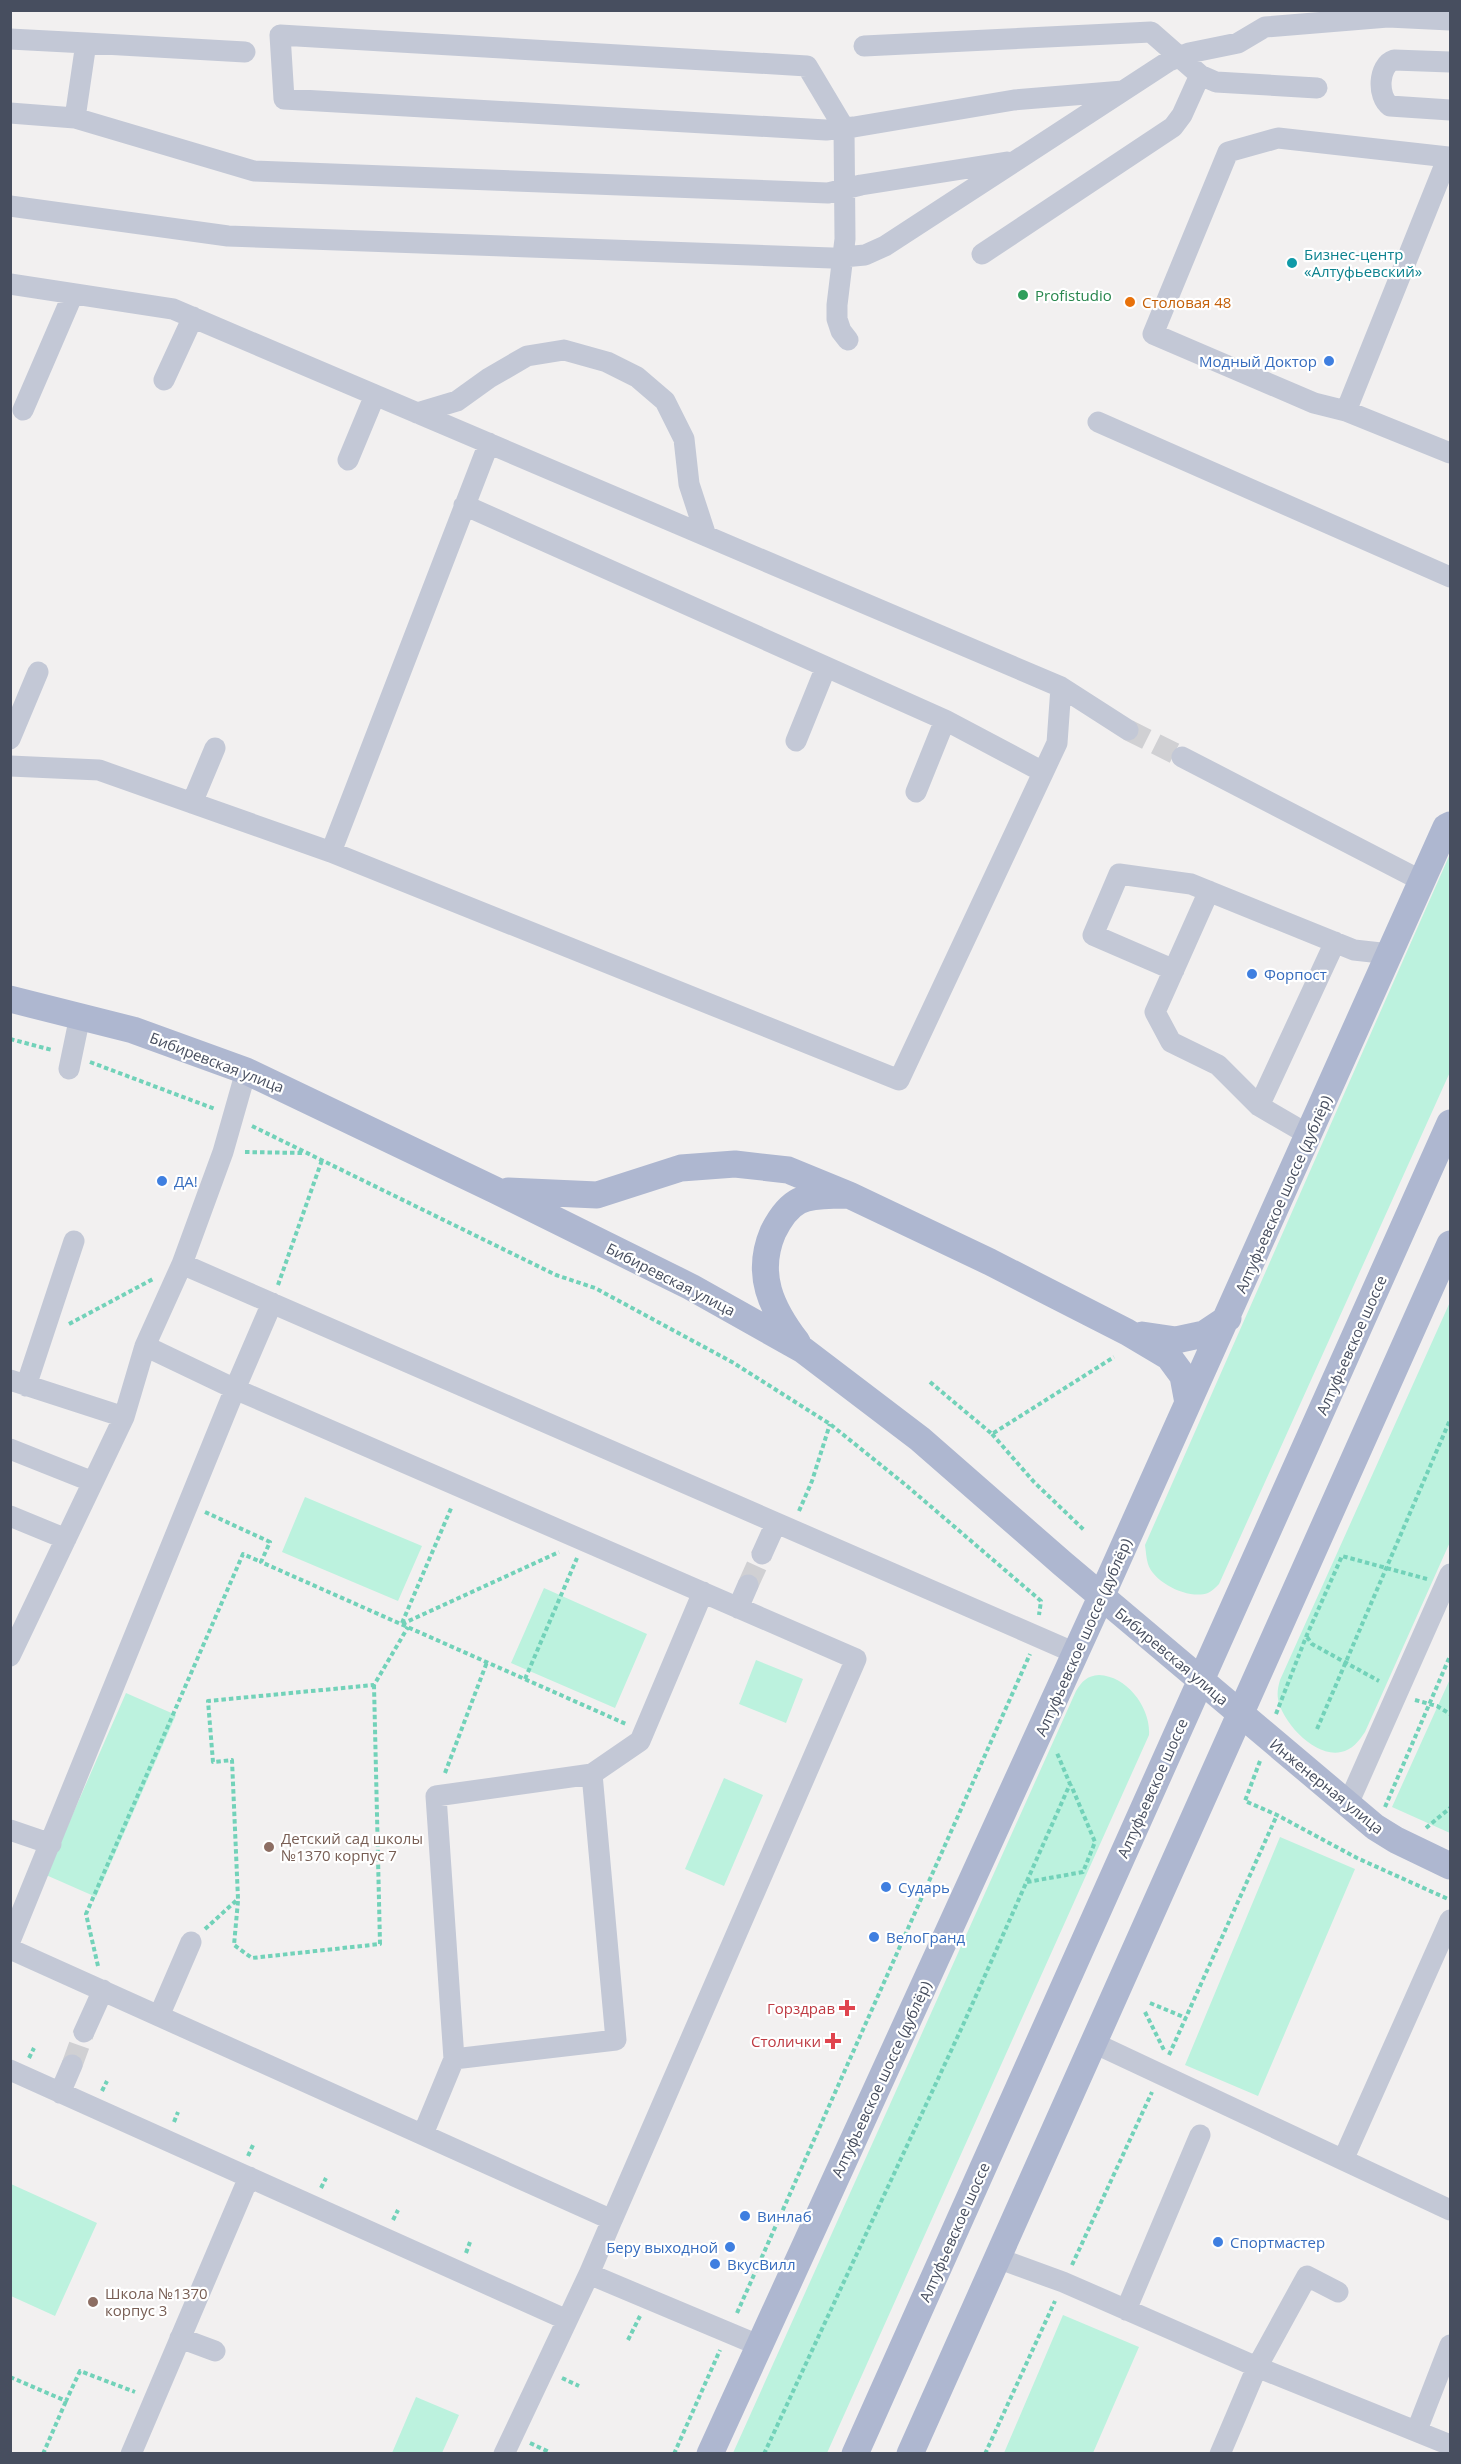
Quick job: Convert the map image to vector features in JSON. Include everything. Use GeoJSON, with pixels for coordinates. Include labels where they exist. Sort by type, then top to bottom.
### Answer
{"type":"FeatureCollection","features":[{"type":"Feature","properties":{"kind":"main road","name":"Алтуфьевское шоссе (дублёр)"},"geometry":{"type":"LineString","coordinates":[[710,2454],[1228,1318],[1449,823]]}},
{"type":"Feature","properties":{"kind":"main road","name":"Бибиревская улица"},"geometry":{"type":"LineString","coordinates":[[10,999],[133,1030],[246,1071],[691,1287],[803,1350],[920,1439],[1101,1597],[1241,1714]]}},
{"type":"Feature","properties":{"kind":"main road","name":"Алтуфьевское шоссе"},"geometry":{"type":"LineString","coordinates":[[855,2454],[1450,1123]]}},
{"type":"Feature","properties":{"kind":"main road"},"geometry":{"type":"LineString","coordinates":[[495,1190],[597,1195],[681,1168],[735,1164],[788,1170],[849,1195],[1127,1332],[1169,1357],[1183,1377],[1188,1403]]}},
{"type":"Feature","properties":{"kind":"main road"},"geometry":{"type":"LineString","coordinates":[[803,1350],[780,1319],[768,1291],[764,1263],[768,1244],[777,1223],[786,1210],[800,1201],[814,1196],[849,1195]]}},
{"type":"Feature","properties":{"kind":"main road"},"geometry":{"type":"LineString","coordinates":[[910,2454],[1450,1244]]}},
{"type":"Feature","properties":{"kind":"main road"},"geometry":{"type":"LineString","coordinates":[[1127,1332],[1176,1340],[1204,1334],[1228,1318]]}},
{"type":"Feature","properties":{"kind":"main road","name":"Инженерная улица"},"geometry":{"type":"LineString","coordinates":[[1241,1714],[1375,1827],[1396,1840],[1450,1866]]}},
{"type":"Feature","properties":{"kind":"street"},"geometry":{"type":"LineString","coordinates":[[10,206],[228,236],[843,257],[865,255],[885,246],[1179,57],[1238,43],[1265,27],[1275,25],[1388,17],[1450,20]]}},
{"type":"Feature","properties":{"kind":"street"},"geometry":{"type":"LineString","coordinates":[[864,46],[1152,32],[1200,75],[1216,81],[1317,88]]}},
{"type":"Feature","properties":{"kind":"street"},"geometry":{"type":"LineString","coordinates":[[849,340],[841,331],[837,319],[843,257],[844,128],[807,66],[280,35],[284,99],[826,130],[844,128],[1014,100],[1123,91]]}},
{"type":"Feature","properties":{"kind":"street"},"geometry":{"type":"LineString","coordinates":[[10,39],[244,52]]}},
{"type":"Feature","properties":{"kind":"street"},"geometry":{"type":"LineString","coordinates":[[75,118],[86,43]]}},
{"type":"Feature","properties":{"kind":"street"},"geometry":{"type":"LineString","coordinates":[[1450,62],[1394,60],[1388,62],[1384,68],[1381,94],[1384,102],[1390,106],[1450,110]]}},
{"type":"Feature","properties":{"kind":"street"},"geometry":{"type":"LineString","coordinates":[[982,254],[1173,128],[1182,115],[1200,75]]}},
{"type":"Feature","properties":{"kind":"street"},"geometry":{"type":"LineString","coordinates":[[10,113],[75,118],[254,171],[828,194],[861,185],[1017,160]]}},
{"type":"Feature","properties":{"kind":"street"},"geometry":{"type":"LineString","coordinates":[[1346,411],[1449,157],[1278,138],[1228,152],[1153,334],[1314,403],[1346,411],[1450,453]]}},
{"type":"Feature","properties":{"kind":"street"},"geometry":{"type":"LineString","coordinates":[[10,284],[173,309],[1061,687],[1128,730]]}},
{"type":"Feature","properties":{"kind":"street"},"geometry":{"type":"LineString","coordinates":[[23,410],[73,294]]}},
{"type":"Feature","properties":{"kind":"street"},"geometry":{"type":"LineString","coordinates":[[164,381],[193,317]]}},
{"type":"Feature","properties":{"kind":"street"},"geometry":{"type":"LineString","coordinates":[[417,413],[457,401],[489,378],[527,356],[564,350],[607,362],[637,377],[665,401],[684,439],[689,484],[706,536]]}},
{"type":"Feature","properties":{"kind":"street"},"geometry":{"type":"LineString","coordinates":[[348,460],[375,395]]}},
{"type":"Feature","properties":{"kind":"street"},"geometry":{"type":"LineString","coordinates":[[1098,422],[1450,577]]}},
{"type":"Feature","properties":{"kind":"street"},"geometry":{"type":"LineString","coordinates":[[331,852],[489,443]]}},
{"type":"Feature","properties":{"kind":"street"},"geometry":{"type":"LineString","coordinates":[[464,505],[945,720],[1043,772]]}},
{"type":"Feature","properties":{"kind":"street"},"geometry":{"type":"LineString","coordinates":[[796,741],[826,667]]}},
{"type":"Feature","properties":{"kind":"street"},"geometry":{"type":"LineString","coordinates":[[10,739],[38,672]]}},
{"type":"Feature","properties":{"kind":"street"},"geometry":{"type":"LineString","coordinates":[[10,766],[99,770],[331,852],[899,1080],[1057,743],[1061,687]]}},
{"type":"Feature","properties":{"kind":"street"},"geometry":{"type":"LineString","coordinates":[[916,792],[945,720]]}},
{"type":"Feature","properties":{"kind":"street"},"geometry":{"type":"LineString","coordinates":[[192,803],[215,748]]}},
{"type":"Feature","properties":{"kind":"street"},"geometry":{"type":"LineString","coordinates":[[1182,757],[1422,881]]}},
{"type":"Feature","properties":{"kind":"street"},"geometry":{"type":"LineString","coordinates":[[1174,970],[1093,935],[1119,874],[1191,884],[1354,950],[1390,954]]}},
{"type":"Feature","properties":{"kind":"street"},"geometry":{"type":"LineString","coordinates":[[1209,891],[1155,1012],[1171,1042],[1218,1065],[1259,1106],[1309,1135]]}},
{"type":"Feature","properties":{"kind":"street"},"geometry":{"type":"LineString","coordinates":[[1259,1106],[1335,942]]}},
{"type":"Feature","properties":{"kind":"street"},"geometry":{"type":"LineString","coordinates":[[70,1062],[80,1016]]}},
{"type":"Feature","properties":{"kind":"street"},"geometry":{"type":"LineString","coordinates":[[10,1656],[124,1417],[145,1346],[182,1264],[223,1152],[246,1071]]}},
{"type":"Feature","properties":{"kind":"street"},"geometry":{"type":"LineString","coordinates":[[74,1241],[42,1338],[18,1383],[124,1417]]}},
{"type":"Feature","properties":{"kind":"street"},"geometry":{"type":"LineString","coordinates":[[182,1264],[1075,1653]]}},
{"type":"Feature","properties":{"kind":"street"},"geometry":{"type":"LineString","coordinates":[[10,1941],[272,1303]]}},
{"type":"Feature","properties":{"kind":"street"},"geometry":{"type":"LineString","coordinates":[[145,1346],[235,1389],[856,1659],[589,2274],[504,2454]]}},
{"type":"Feature","properties":{"kind":"street"},"geometry":{"type":"LineString","coordinates":[[10,1449],[93,1482]]}},
{"type":"Feature","properties":{"kind":"street"},"geometry":{"type":"LineString","coordinates":[[10,1516],[66,1539]]}},
{"type":"Feature","properties":{"kind":"street"},"geometry":{"type":"LineString","coordinates":[[762,1554],[783,1526]]}},
{"type":"Feature","properties":{"kind":"street"},"geometry":{"type":"LineString","coordinates":[[1348,1804],[1448,1579]]}},
{"type":"Feature","properties":{"kind":"street"},"geometry":{"type":"LineString","coordinates":[[738,1608],[748,1585]]}},
{"type":"Feature","properties":{"kind":"street"},"geometry":{"type":"LineString","coordinates":[[423,2134],[453,2059],[436,1797],[592,1774],[640,1741],[703,1592]]}},
{"type":"Feature","properties":{"kind":"street"},"geometry":{"type":"LineString","coordinates":[[453,2059],[616,2040],[592,1774]]}},
{"type":"Feature","properties":{"kind":"street"},"geometry":{"type":"LineString","coordinates":[[10,1830],[51,1844]]}},
{"type":"Feature","properties":{"kind":"street"},"geometry":{"type":"LineString","coordinates":[[1343,2160],[1450,1920]]}},
{"type":"Feature","properties":{"kind":"street"},"geometry":{"type":"LineString","coordinates":[[159,2016],[191,1942]]}},
{"type":"Feature","properties":{"kind":"street"},"geometry":{"type":"LineString","coordinates":[[10,1949],[612,2220]]}},
{"type":"Feature","properties":{"kind":"street"},"geometry":{"type":"LineString","coordinates":[[84,2032],[103,1990]]}},
{"type":"Feature","properties":{"kind":"street"},"geometry":{"type":"LineString","coordinates":[[1094,2043],[1450,2210]]}},
{"type":"Feature","properties":{"kind":"street"},"geometry":{"type":"LineString","coordinates":[[60,2093],[72,2065]]}},
{"type":"Feature","properties":{"kind":"street"},"geometry":{"type":"LineString","coordinates":[[10,2070],[567,2320]]}},
{"type":"Feature","properties":{"kind":"street"},"geometry":{"type":"LineString","coordinates":[[1126,2310],[1200,2135]]}},
{"type":"Feature","properties":{"kind":"street"},"geometry":{"type":"LineString","coordinates":[[131,2454],[145,2396],[180,2338],[249,2177]]}},
{"type":"Feature","properties":{"kind":"street"},"geometry":{"type":"LineString","coordinates":[[998,2258],[1064,2282],[1257,2367],[1450,2445]]}},
{"type":"Feature","properties":{"kind":"street"},"geometry":{"type":"LineString","coordinates":[[589,2274],[758,2345]]}},
{"type":"Feature","properties":{"kind":"street"},"geometry":{"type":"LineString","coordinates":[[1220,2454],[1257,2367],[1307,2276],[1338,2292]]}},
{"type":"Feature","properties":{"kind":"street"},"geometry":{"type":"LineString","coordinates":[[180,2338],[215,2351]]}},
{"type":"Feature","properties":{"kind":"street"},"geometry":{"type":"LineString","coordinates":[[1417,2430],[1445,2372],[1450,2345]]}},
{"type":"Feature","properties":{"kind":"path"},"geometry":{"type":"LineString","coordinates":[[10,1039],[70,1062],[233,1116],[304,1153],[556,1275],[595,1288],[732,1362],[830,1424],[908,1486],[1041,1601],[1037,1636],[674,2454]]}},
{"type":"Feature","properties":{"kind":"path"},"geometry":{"type":"LineString","coordinates":[[223,1152],[304,1153]]}},
{"type":"Feature","properties":{"kind":"path"},"geometry":{"type":"LineString","coordinates":[[272,1303],[322,1160]]}},
{"type":"Feature","properties":{"kind":"path"},"geometry":{"type":"LineString","coordinates":[[42,1338],[182,1264]]}},
{"type":"Feature","properties":{"kind":"path"},"geometry":{"type":"LineString","coordinates":[[992,1434],[1114,1358]]}},
{"type":"Feature","properties":{"kind":"path"},"geometry":{"type":"LineString","coordinates":[[930,1382],[992,1434],[1034,1482],[1084,1530]]}},
{"type":"Feature","properties":{"kind":"path"},"geometry":{"type":"LineString","coordinates":[[1317,1729],[1450,1420]]}},
{"type":"Feature","properties":{"kind":"path"},"geometry":{"type":"LineString","coordinates":[[783,1526],[812,1481],[830,1424]]}},
{"type":"Feature","properties":{"kind":"path"},"geometry":{"type":"LineString","coordinates":[[401,1624],[460,1487]]}},
{"type":"Feature","properties":{"kind":"path"},"geometry":{"type":"LineString","coordinates":[[189,1504],[270,1542],[261,1562]]}},
{"type":"Feature","properties":{"kind":"path"},"geometry":{"type":"LineString","coordinates":[[401,1624],[584,1541]]}},
{"type":"Feature","properties":{"kind":"path"},"geometry":{"type":"LineString","coordinates":[[525,1679],[584,1541]]}},
{"type":"Feature","properties":{"kind":"path"},"geometry":{"type":"LineString","coordinates":[[103,1990],[86,1914],[243,1554],[644,1732]]}},
{"type":"Feature","properties":{"kind":"path"},"geometry":{"type":"LineString","coordinates":[[1448,1579],[1387,1568],[1342,1556],[1306,1637],[1312,1644],[1398,1692],[1450,1714]]}},
{"type":"Feature","properties":{"kind":"path"},"geometry":{"type":"LineString","coordinates":[[374,1685],[208,1701],[213,1762],[232,1760],[238,1899],[234,1945],[252,1958],[380,1944],[374,1685],[408,1627]]}},
{"type":"Feature","properties":{"kind":"path"},"geometry":{"type":"LineString","coordinates":[[1384,1810],[1450,1656]]}},
{"type":"Feature","properties":{"kind":"path"},"geometry":{"type":"LineString","coordinates":[[436,1797],[487,1662]]}},
{"type":"Feature","properties":{"kind":"path"},"geometry":{"type":"LineString","coordinates":[[1027,1882],[1083,1872],[1095,1842],[1056,1748]]}},
{"type":"Feature","properties":{"kind":"path"},"geometry":{"type":"LineString","coordinates":[[764,2454],[1070,1784]]}},
{"type":"Feature","properties":{"kind":"path"},"geometry":{"type":"LineString","coordinates":[[1245,1801],[1277,1815],[1358,1858],[1450,1900]]}},
{"type":"Feature","properties":{"kind":"path"},"geometry":{"type":"LineString","coordinates":[[1434,1832],[1425,1828],[1450,1808]]}},
{"type":"Feature","properties":{"kind":"path"},"geometry":{"type":"LineString","coordinates":[[1145,2012],[1168,2058],[1277,1815]]}},
{"type":"Feature","properties":{"kind":"path"},"geometry":{"type":"LineString","coordinates":[[191,1942],[238,1899]]}},
{"type":"Feature","properties":{"kind":"path"},"geometry":{"type":"LineString","coordinates":[[1150,2003],[1186,2018]]}},
{"type":"Feature","properties":{"kind":"path"},"geometry":{"type":"LineString","coordinates":[[985,2454],[1161,2074]]}},
{"type":"Feature","properties":{"kind":"path"},"geometry":{"type":"LineString","coordinates":[[43,2454],[80,2371],[145,2396]]}},
{"type":"Feature","properties":{"kind":"path"},"geometry":{"type":"LineString","coordinates":[[10,2377],[66,2401]]}},
{"type":"Feature","properties":{"kind":"green space"},"geometry":{"type":"Polygon","coordinates":[[[1450,854],[1450,1072],[1219,1584],[1208,1593],[1200,1595],[1182,1592],[1157,1578],[1147,1562],[1145,1545],[1450,854]]]}},
{"type":"Feature","properties":{"kind":"green space"},"geometry":{"type":"Polygon","coordinates":[[[1450,1302],[1450,1542],[1365,1732],[1349,1749],[1331,1752],[1311,1744],[1286,1718],[1278,1699],[1279,1683],[1450,1302]]]}},
{"type":"Feature","properties":{"kind":"green space"},"geometry":{"type":"Polygon","coordinates":[[[305,1497],[422,1546],[398,1601],[282,1552],[305,1497]]]}},
{"type":"Feature","properties":{"kind":"green space"},"geometry":{"type":"Polygon","coordinates":[[[544,1588],[647,1634],[615,1708],[511,1663],[544,1588]]]}},
{"type":"Feature","properties":{"kind":"green space"},"geometry":{"type":"Polygon","coordinates":[[[756,1660],[803,1679],[786,1723],[739,1704],[756,1660]]]}},
{"type":"Feature","properties":{"kind":"green space"},"geometry":{"type":"Polygon","coordinates":[[[1099,1675],[1119,1681],[1135,1695],[1146,1714],[1149,1735],[827,2453],[733,2453],[1076,1691],[1085,1680],[1099,1675]]]}},
{"type":"Feature","properties":{"kind":"green space"},"geometry":{"type":"Polygon","coordinates":[[[1450,1679],[1450,1833],[1392,1807],[1450,1679]]]}},
{"type":"Feature","properties":{"kind":"green space"},"geometry":{"type":"Polygon","coordinates":[[[126,1693],[176,1715],[96,1897],[46,1875],[126,1693]]]}},
{"type":"Feature","properties":{"kind":"green space"},"geometry":{"type":"Polygon","coordinates":[[[724,1778],[763,1795],[724,1886],[685,1869],[724,1778]]]}},
{"type":"Feature","properties":{"kind":"green space"},"geometry":{"type":"Polygon","coordinates":[[[1280,1837],[1355,1869],[1258,2096],[1185,2065],[1280,1837]]]}},
{"type":"Feature","properties":{"kind":"green space"},"geometry":{"type":"Polygon","coordinates":[[[11,2184],[97,2223],[55,2316],[11,2296],[11,2184]]]}},
{"type":"Feature","properties":{"kind":"green space"},"geometry":{"type":"Polygon","coordinates":[[[1063,2315],[1139,2347],[1093,2453],[1004,2453],[1063,2315]]]}},
{"type":"Feature","properties":{"kind":"green space"},"geometry":{"type":"Polygon","coordinates":[[[416,2397],[459,2415],[442,2453],[392,2453],[416,2397]]]}},
{"type":"Feature","properties":{"kind":"tunnel"},"geometry":{"type":"LineString","coordinates":[[1128,730],[1182,757]]}},
{"type":"Feature","properties":{"kind":"tunnel"},"geometry":{"type":"LineString","coordinates":[[748,1585],[762,1554]]}},
{"type":"Feature","properties":{"kind":"tunnel"},"geometry":{"type":"LineString","coordinates":[[72,2065],[84,2032]]}},
{"type":"Feature","properties":{"kind":"place","name":"Бизнес-центр «Алтуфьевский»"},"geometry":{"type":"Point","coordinates":[1292,263]}},
{"type":"Feature","properties":{"kind":"place","name":"Profistudio"},"geometry":{"type":"Point","coordinates":[1023,295]}},
{"type":"Feature","properties":{"kind":"place","name":"Столовая 48"},"geometry":{"type":"Point","coordinates":[1130,302]}},
{"type":"Feature","properties":{"kind":"place","name":"Модный Доктор"},"geometry":{"type":"Point","coordinates":[1329,361]}},
{"type":"Feature","properties":{"kind":"place","name":"Форпост"},"geometry":{"type":"Point","coordinates":[1252,974]}},
{"type":"Feature","properties":{"kind":"place","name":"ДА!"},"geometry":{"type":"Point","coordinates":[162,1181]}},
{"type":"Feature","properties":{"kind":"place","name":"Детский сад школы №1370 корпус 7"},"geometry":{"type":"Point","coordinates":[269,1847]}},
{"type":"Feature","properties":{"kind":"place","name":"Сударь"},"geometry":{"type":"Point","coordinates":[886,1887]}},
{"type":"Feature","properties":{"kind":"place","name":"ВелоГранд"},"geometry":{"type":"Point","coordinates":[874,1937]}},
{"type":"Feature","properties":{"kind":"place","name":"Горздрав"},"geometry":{"type":"Point","coordinates":[847,2008]}},
{"type":"Feature","properties":{"kind":"place","name":"Столички"},"geometry":{"type":"Point","coordinates":[833,2041]}},
{"type":"Feature","properties":{"kind":"place","name":"Винлаб"},"geometry":{"type":"Point","coordinates":[745,2216]}},
{"type":"Feature","properties":{"kind":"place","name":"Спортмастер"},"geometry":{"type":"Point","coordinates":[1218,2242]}},
{"type":"Feature","properties":{"kind":"place","name":"Беру выходной"},"geometry":{"type":"Point","coordinates":[730,2247]}},
{"type":"Feature","properties":{"kind":"place","name":"ВкусВилл"},"geometry":{"type":"Point","coordinates":[715,2264]}},
{"type":"Feature","properties":{"kind":"place","name":"Школа №1370 корпус 3"},"geometry":{"type":"Point","coordinates":[93,2302]}}]}
